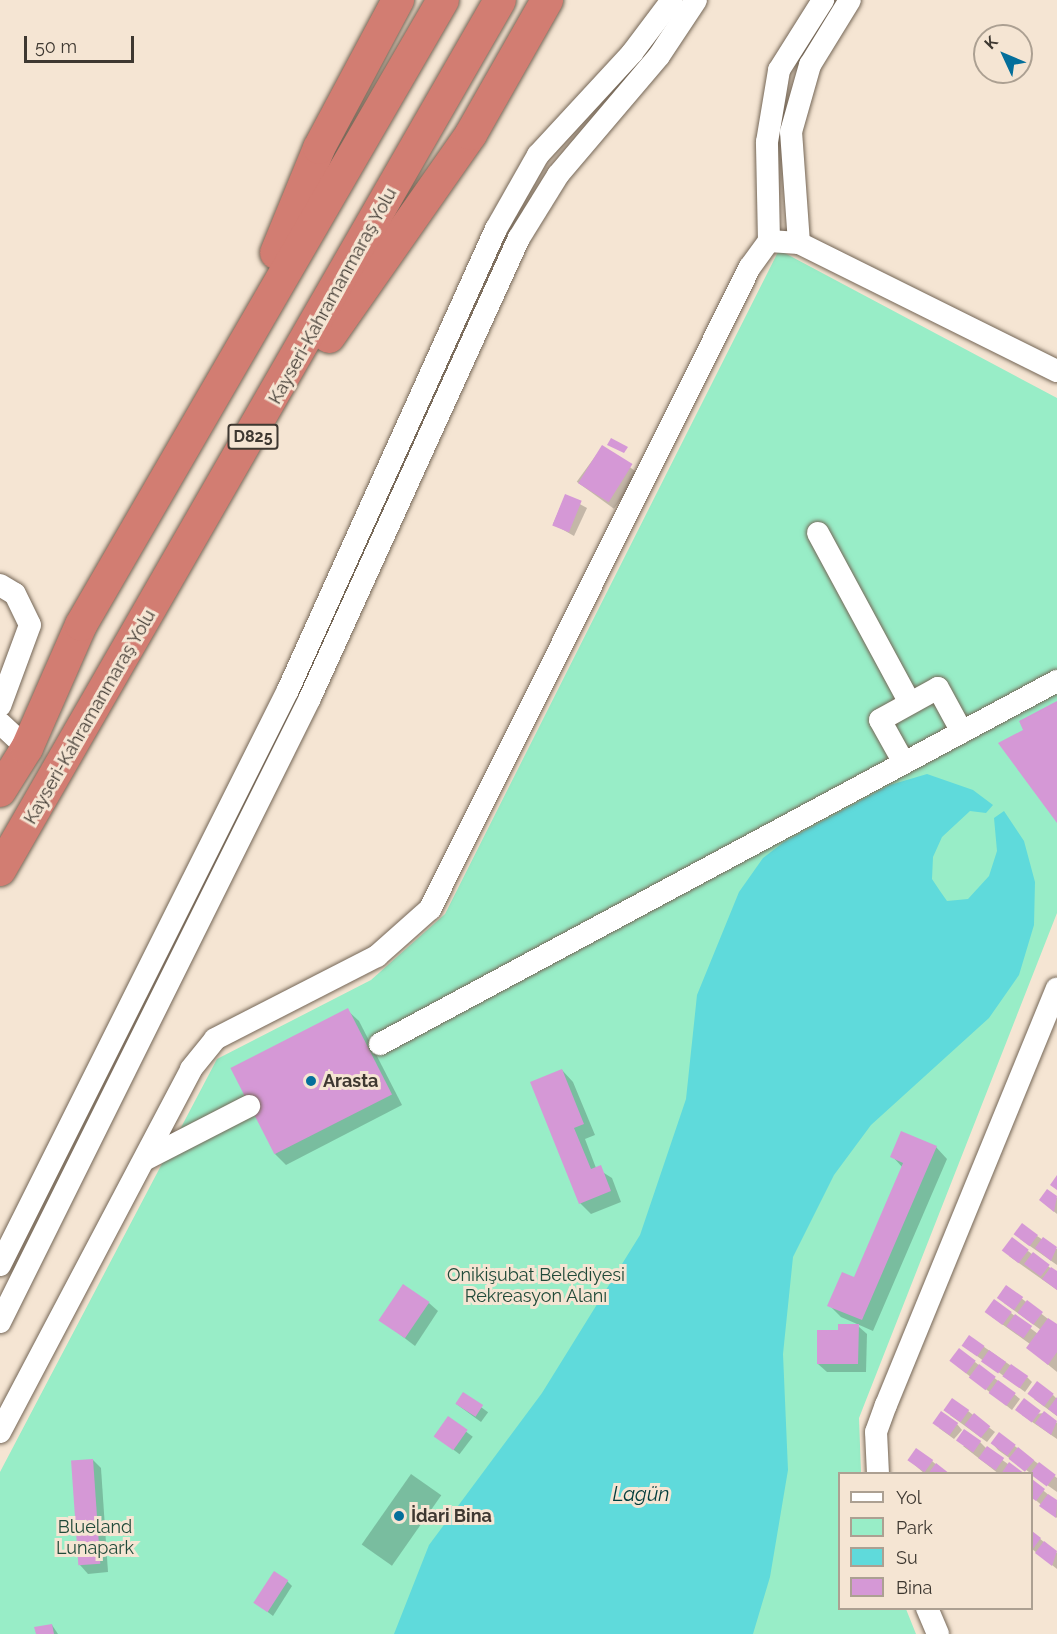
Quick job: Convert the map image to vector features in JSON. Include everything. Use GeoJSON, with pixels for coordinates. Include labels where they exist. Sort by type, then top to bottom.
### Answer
{"type":"FeatureCollection","features":[{"type":"Feature","properties":{"kind":"highway"},"geometry":{"type":"LineString","coordinates":[[234,355],[319,148],[398,0]]}},
{"type":"Feature","properties":{"kind":"highway","name":"D825"},"geometry":{"type":"LineString","coordinates":[[0,791],[27,748],[81,625],[234,355],[443,0]]}},
{"type":"Feature","properties":{"kind":"highway","name":"Kayseri-Kahramanmaraş Yolu"},"geometry":{"type":"LineString","coordinates":[[0,870],[236,467],[500,0]]}},
{"type":"Feature","properties":{"kind":"highway"},"geometry":{"type":"LineString","coordinates":[[236,467],[471,134],[547,0]]}},
{"type":"Feature","properties":{"kind":"street"},"geometry":{"type":"LineString","coordinates":[[0,1265],[288,690],[496,229],[538,155],[632,53],[672,0]]}},
{"type":"Feature","properties":{"kind":"street"},"geometry":{"type":"LineString","coordinates":[[0,1322],[310,698],[519,238],[558,175],[659,56],[696,0]]}},
{"type":"Feature","properties":{"kind":"street"},"geometry":{"type":"LineString","coordinates":[[0,1432],[146,1159],[190,1069],[215,1039],[377,956],[430,909],[750,267],[769,241],[766,142],[779,70],[823,0]]}},
{"type":"Feature","properties":{"kind":"street"},"geometry":{"type":"LineString","coordinates":[[799,243],[791,132],[810,65],[850,0]]}},
{"type":"Feature","properties":{"kind":"street"},"geometry":{"type":"LineString","coordinates":[[769,241],[799,243],[1057,371]]}},
{"type":"Feature","properties":{"kind":"street"},"geometry":{"type":"LineString","coordinates":[[818,533],[910,703]]}},
{"type":"Feature","properties":{"kind":"street"},"geometry":{"type":"LineString","coordinates":[[0,585],[15,594],[30,625],[0,706]]}},
{"type":"Feature","properties":{"kind":"street"},"geometry":{"type":"LineString","coordinates":[[380,1044],[1057,681]]}},
{"type":"Feature","properties":{"kind":"street"},"geometry":{"type":"LineString","coordinates":[[904,763],[880,720],[938,688],[962,732]]}},
{"type":"Feature","properties":{"kind":"street"},"geometry":{"type":"LineString","coordinates":[[0,723],[27,748]]}},
{"type":"Feature","properties":{"kind":"street"},"geometry":{"type":"LineString","coordinates":[[878,1472],[876,1432],[886,1405],[1057,989]]}},
{"type":"Feature","properties":{"kind":"street"},"geometry":{"type":"LineString","coordinates":[[146,1159],[249,1106]]}},
{"type":"Feature","properties":{"kind":"street"},"geometry":{"type":"LineString","coordinates":[[928,1610],[938,1634]]}},
{"type":"Feature","properties":{"kind":"green space","name":"Onikişubat Belediyesi Rekreasyon Alanı"},"geometry":{"type":"Polygon","coordinates":[[[779,250],[1057,398],[1057,913],[859,1418],[861,1472],[838,1472],[838,1610],[906,1610],[916,1634],[0,1634],[0,1472],[217,1059],[371,980],[445,914],[779,250]]]}},
{"type":"Feature","properties":{"kind":"water","name":"Lagün"},"geometry":{"type":"Polygon","coordinates":[[[927,774],[973,790],[993,805],[986,813],[970,811],[942,837],[933,857],[932,879],[947,901],[968,899],[989,876],[997,851],[994,818],[1004,811],[1024,841],[1035,882],[1034,925],[1019,975],[989,1018],[871,1125],[834,1175],[793,1257],[783,1354],[788,1470],[770,1577],[753,1634],[394,1634],[429,1545],[542,1393],[640,1235],[686,1099],[697,995],[739,892],[763,858],[784,842],[890,785],[927,774]]]}},
{"type":"Feature","properties":{"kind":"building"},"geometry":{"type":"Polygon","coordinates":[[[611,438],[628,447],[624,453],[607,445],[611,438]]]}},
{"type":"Feature","properties":{"kind":"building"},"geometry":{"type":"Polygon","coordinates":[[[602,445],[633,464],[609,502],[578,483],[602,445]]]}},
{"type":"Feature","properties":{"kind":"building"},"geometry":{"type":"Polygon","coordinates":[[[565,494],[582,501],[569,532],[552,526],[565,494]]]}},
{"type":"Feature","properties":{"kind":"building"},"geometry":{"type":"Polygon","coordinates":[[[1057,701],[1057,823],[998,743],[1023,730],[1019,721],[1057,701]]]}},
{"type":"Feature","properties":{"kind":"building","name":"Arasta"},"geometry":{"type":"Polygon","coordinates":[[[348,1008],[392,1094],[274,1154],[230,1068],[348,1008]]]}},
{"type":"Feature","properties":{"kind":"building"},"geometry":{"type":"Polygon","coordinates":[[[562,1069],[584,1124],[574,1128],[591,1169],[601,1165],[611,1191],[579,1204],[530,1082],[562,1069]]]}},
{"type":"Feature","properties":{"kind":"building"},"geometry":{"type":"Polygon","coordinates":[[[901,1131],[937,1146],[862,1320],[827,1306],[842,1272],[854,1277],[903,1163],[890,1157],[901,1131]]]}},
{"type":"Feature","properties":{"kind":"building"},"geometry":{"type":"Polygon","coordinates":[[[1057,1175],[1057,1190],[1050,1185],[1057,1175]]]}},
{"type":"Feature","properties":{"kind":"building"},"geometry":{"type":"Polygon","coordinates":[[[1047,1189],[1057,1196],[1054,1212],[1039,1200],[1047,1189]]]}},
{"type":"Feature","properties":{"kind":"building"},"geometry":{"type":"Polygon","coordinates":[[[1022,1223],[1038,1235],[1030,1246],[1014,1234],[1022,1223]]]}},
{"type":"Feature","properties":{"kind":"building"},"geometry":{"type":"Polygon","coordinates":[[[1012,1237],[1029,1250],[1019,1263],[1002,1251],[1012,1237]]]}},
{"type":"Feature","properties":{"kind":"building"},"geometry":{"type":"Polygon","coordinates":[[[1043,1237],[1057,1247],[1051,1261],[1035,1248],[1043,1237]]]}},
{"type":"Feature","properties":{"kind":"building"},"geometry":{"type":"Polygon","coordinates":[[[1033,1252],[1050,1265],[1041,1277],[1024,1264],[1033,1252]]]}},
{"type":"Feature","properties":{"kind":"building"},"geometry":{"type":"Polygon","coordinates":[[[1051,1267],[1057,1271],[1057,1290],[1042,1279],[1051,1267]]]}},
{"type":"Feature","properties":{"kind":"building"},"geometry":{"type":"Polygon","coordinates":[[[403,1284],[430,1302],[405,1338],[378,1320],[403,1284]]]}},
{"type":"Feature","properties":{"kind":"building"},"geometry":{"type":"Polygon","coordinates":[[[1006,1285],[1023,1297],[1014,1310],[997,1298],[1006,1285]]]}},
{"type":"Feature","properties":{"kind":"building"},"geometry":{"type":"Polygon","coordinates":[[[994,1299],[1012,1312],[1002,1325],[985,1312],[994,1299]]]}},
{"type":"Feature","properties":{"kind":"building"},"geometry":{"type":"Polygon","coordinates":[[[1027,1300],[1043,1312],[1033,1325],[1017,1313],[1027,1300]]]}},
{"type":"Feature","properties":{"kind":"building"},"geometry":{"type":"Polygon","coordinates":[[[1015,1314],[1032,1326],[1024,1338],[1006,1326],[1015,1314]]]}},
{"type":"Feature","properties":{"kind":"building"},"geometry":{"type":"Polygon","coordinates":[[[1048,1318],[1057,1324],[1057,1352],[1048,1365],[1026,1348],[1048,1318]]]}},
{"type":"Feature","properties":{"kind":"building"},"geometry":{"type":"Polygon","coordinates":[[[838,1324],[859,1324],[858,1364],[817,1364],[817,1330],[838,1330],[838,1324]]]}},
{"type":"Feature","properties":{"kind":"building"},"geometry":{"type":"Polygon","coordinates":[[[969,1335],[985,1346],[977,1357],[962,1346],[969,1335]]]}},
{"type":"Feature","properties":{"kind":"building"},"geometry":{"type":"Polygon","coordinates":[[[959,1348],[976,1361],[966,1373],[949,1361],[959,1348]]]}},
{"type":"Feature","properties":{"kind":"building"},"geometry":{"type":"Polygon","coordinates":[[[989,1350],[1006,1362],[998,1374],[981,1361],[989,1350]]]}},
{"type":"Feature","properties":{"kind":"building"},"geometry":{"type":"Polygon","coordinates":[[[979,1364],[996,1377],[986,1390],[969,1378],[979,1364]]]}},
{"type":"Feature","properties":{"kind":"building"},"geometry":{"type":"Polygon","coordinates":[[[1011,1364],[1028,1376],[1020,1388],[1002,1376],[1011,1364]]]}},
{"type":"Feature","properties":{"kind":"building"},"geometry":{"type":"Polygon","coordinates":[[[998,1380],[1016,1393],[1006,1406],[989,1393],[998,1380]]]}},
{"type":"Feature","properties":{"kind":"building"},"geometry":{"type":"Polygon","coordinates":[[[1037,1381],[1054,1394],[1044,1406],[1027,1394],[1037,1381]]]}},
{"type":"Feature","properties":{"kind":"building"},"geometry":{"type":"Polygon","coordinates":[[[463,1392],[483,1405],[476,1417],[455,1404],[463,1392]]]}},
{"type":"Feature","properties":{"kind":"building"},"geometry":{"type":"Polygon","coordinates":[[[1057,1397],[1057,1416],[1048,1409],[1057,1397]]]}},
{"type":"Feature","properties":{"kind":"building"},"geometry":{"type":"Polygon","coordinates":[[[952,1398],[969,1410],[961,1422],[943,1410],[952,1398]]]}},
{"type":"Feature","properties":{"kind":"building"},"geometry":{"type":"Polygon","coordinates":[[[1024,1398],[1041,1411],[1032,1423],[1015,1410],[1024,1398]]]}},
{"type":"Feature","properties":{"kind":"building"},"geometry":{"type":"Polygon","coordinates":[[[941,1411],[958,1423],[950,1435],[932,1423],[941,1411]]]}},
{"type":"Feature","properties":{"kind":"building"},"geometry":{"type":"Polygon","coordinates":[[[1044,1411],[1057,1421],[1051,1435],[1035,1423],[1044,1411]]]}},
{"type":"Feature","properties":{"kind":"building"},"geometry":{"type":"Polygon","coordinates":[[[974,1413],[990,1426],[981,1438],[965,1425],[974,1413]]]}},
{"type":"Feature","properties":{"kind":"building"},"geometry":{"type":"Polygon","coordinates":[[[448,1416],[468,1430],[453,1450],[434,1436],[448,1416]]]}},
{"type":"Feature","properties":{"kind":"building"},"geometry":{"type":"Polygon","coordinates":[[[964,1429],[981,1441],[973,1453],[956,1440],[964,1429]]]}},
{"type":"Feature","properties":{"kind":"building"},"geometry":{"type":"Polygon","coordinates":[[[999,1432],[1016,1445],[1007,1456],[991,1443],[999,1432]]]}},
{"type":"Feature","properties":{"kind":"building"},"geometry":{"type":"Polygon","coordinates":[[[987,1446],[1004,1458],[996,1470],[978,1458],[987,1446]]]}},
{"type":"Feature","properties":{"kind":"building"},"geometry":{"type":"Polygon","coordinates":[[[1018,1447],[1034,1460],[1025,1472],[1009,1459],[1018,1447]]]}},
{"type":"Feature","properties":{"kind":"building"},"geometry":{"type":"Polygon","coordinates":[[[916,1448],[933,1460],[924,1472],[907,1460],[916,1448]]]}},
{"type":"Feature","properties":{"kind":"building"},"geometry":{"type":"Polygon","coordinates":[[[93,1459],[100,1564],[78,1565],[71,1461],[93,1459]]]}},
{"type":"Feature","properties":{"kind":"building"},"geometry":{"type":"Polygon","coordinates":[[[1009,1462],[1022,1472],[1002,1472],[1009,1462]]]}},
{"type":"Feature","properties":{"kind":"building"},"geometry":{"type":"Polygon","coordinates":[[[1039,1462],[1056,1475],[1047,1487],[1033,1476],[1031,1472],[1039,1462]]]}},
{"type":"Feature","properties":{"kind":"building"},"geometry":{"type":"Polygon","coordinates":[[[936,1463],[947,1472],[929,1472],[936,1463]]]}},
{"type":"Feature","properties":{"kind":"building"},"geometry":{"type":"Polygon","coordinates":[[[1033,1480],[1045,1489],[1036,1501],[1033,1499],[1033,1480]]]}},
{"type":"Feature","properties":{"kind":"building"},"geometry":{"type":"Polygon","coordinates":[[[1048,1494],[1057,1500],[1056,1518],[1039,1506],[1048,1494]]]}},
{"type":"Feature","properties":{"kind":"building"},"geometry":{"type":"Polygon","coordinates":[[[1033,1532],[1041,1538],[1033,1549],[1033,1532]]]}},
{"type":"Feature","properties":{"kind":"building"},"geometry":{"type":"Polygon","coordinates":[[[1044,1541],[1057,1551],[1052,1566],[1035,1553],[1044,1541]]]}},
{"type":"Feature","properties":{"kind":"building"},"geometry":{"type":"Polygon","coordinates":[[[274,1571],[288,1580],[268,1612],[253,1603],[274,1571]]]}},
{"type":"Feature","properties":{"kind":"building"},"geometry":{"type":"Polygon","coordinates":[[[52,1624],[54,1634],[36,1634],[34,1627],[52,1624]]]}},
{"type":"Feature","properties":{"kind":"place","name":"Arasta"},"geometry":{"type":"Point","coordinates":[311,1081]}},
{"type":"Feature","properties":{"kind":"place","name":"İdari Bina"},"geometry":{"type":"Point","coordinates":[399,1516]}},
{"type":"Feature","properties":{"kind":"park label","name":"Blueland Lunapark"},"geometry":{"type":"Point","coordinates":[95,1538]}}]}
